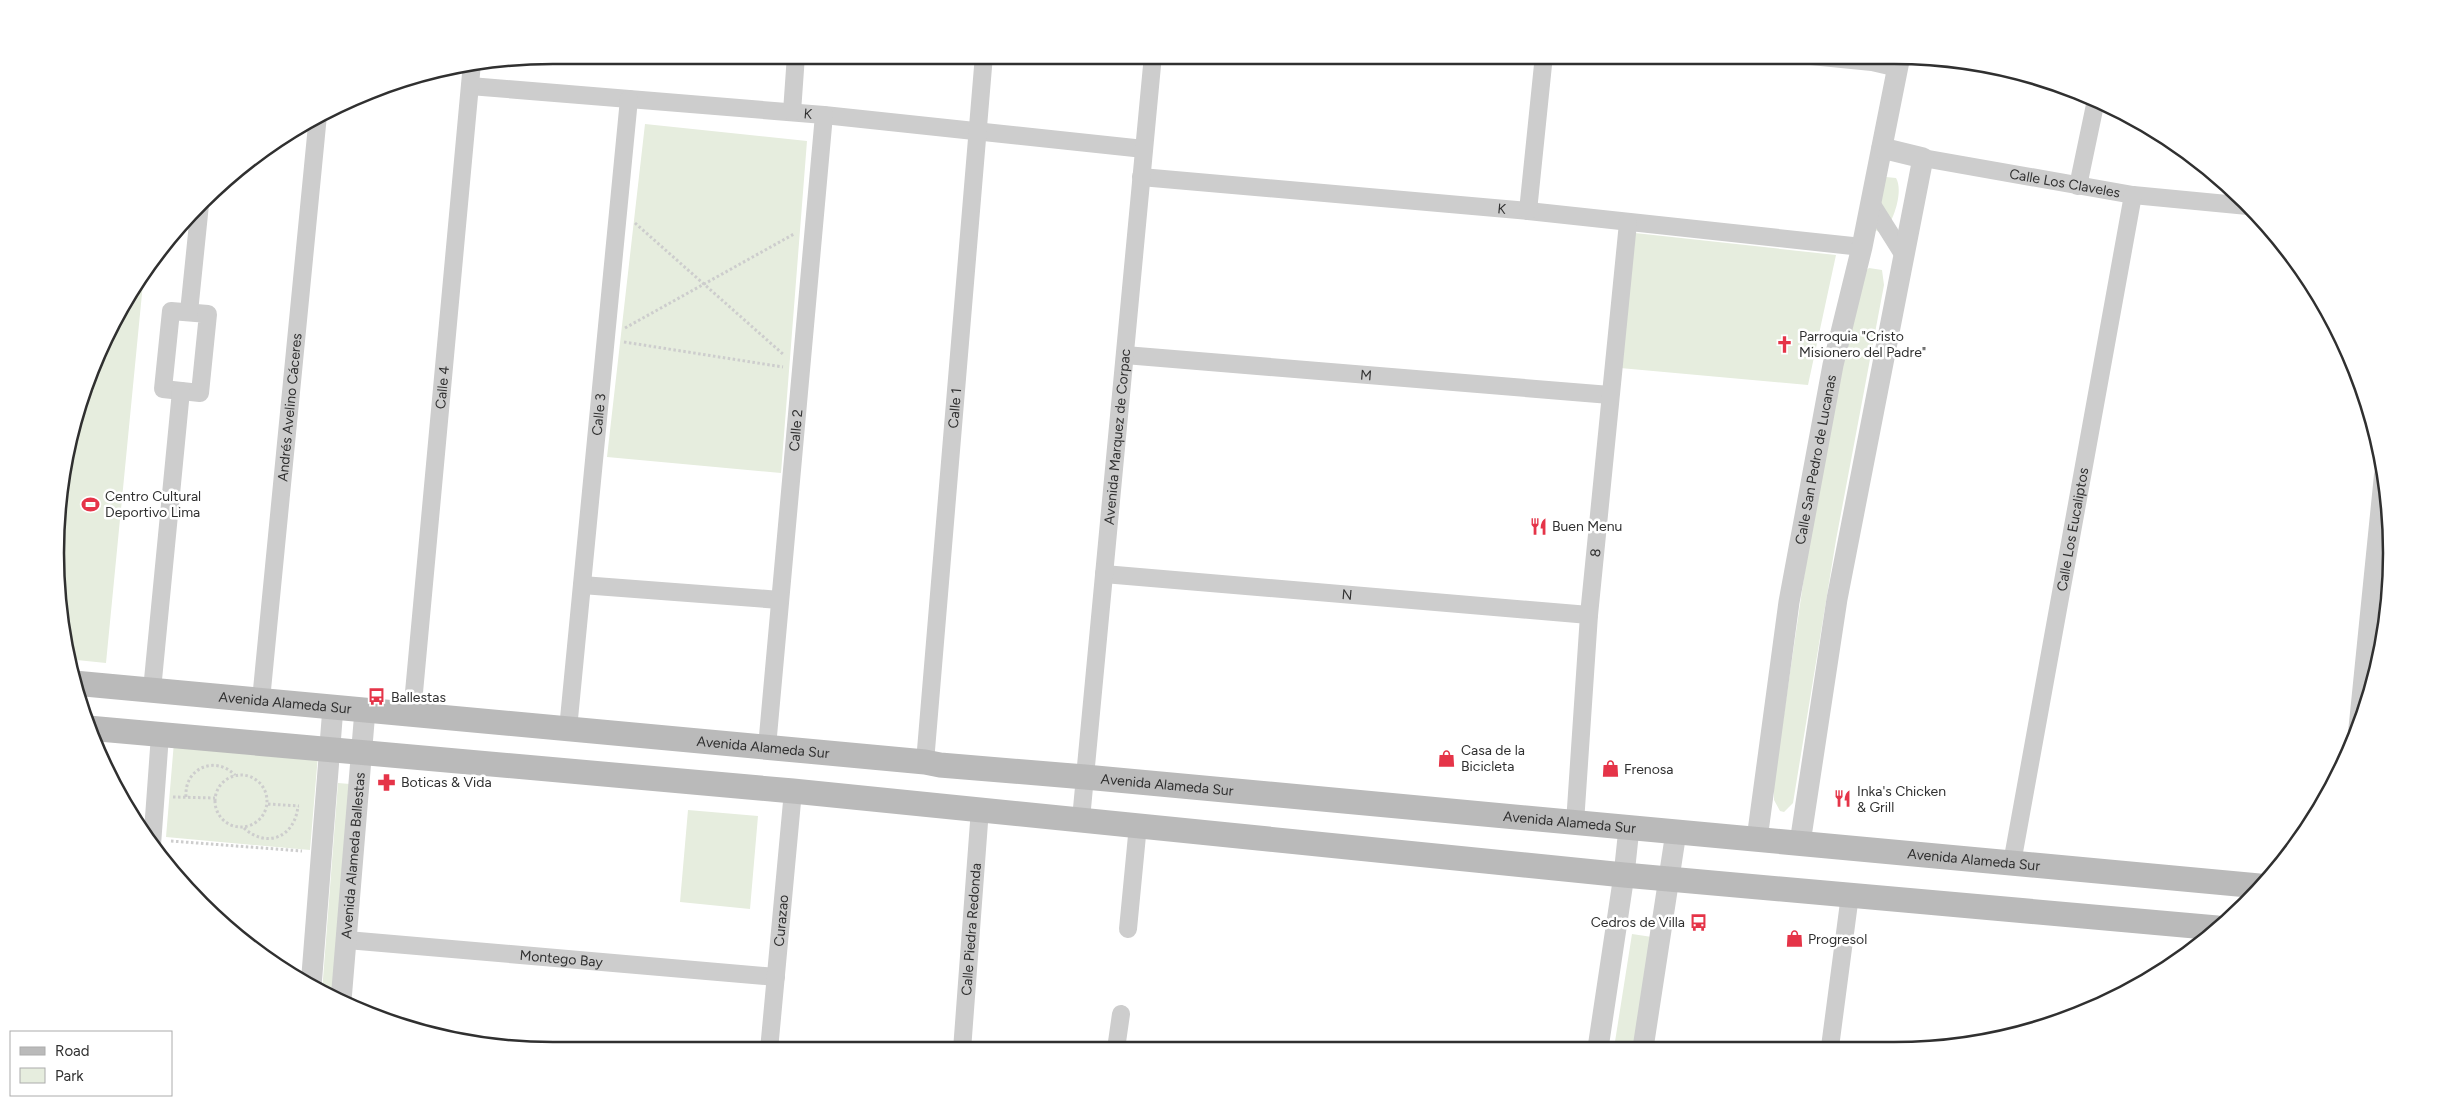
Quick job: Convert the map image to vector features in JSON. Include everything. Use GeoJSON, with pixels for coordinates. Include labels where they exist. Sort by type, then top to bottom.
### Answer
{"type":"FeatureCollection","features":[{"type":"Feature","properties":{"kind":"main road","name":"Avenida Alameda Sur"},"geometry":{"type":"LineString","coordinates":[[81,684],[568,728],[925,762],[940,765],[1085,776],[2253,885]]}},
{"type":"Feature","properties":{"kind":"main road"},"geometry":{"type":"LineString","coordinates":[[97,729],[793,791],[1624,875],[2209,927]]}},
{"type":"Feature","properties":{"kind":"street"},"geometry":{"type":"LineString","coordinates":[[792,112],[795,64]]}},
{"type":"Feature","properties":{"kind":"street","name":"Calle 1"},"geometry":{"type":"LineString","coordinates":[[925,762],[983,64]]}},
{"type":"Feature","properties":{"kind":"street","name":"Avenida Marquez de Corpac"},"geometry":{"type":"LineString","coordinates":[[1081,819],[1152,64]]}},
{"type":"Feature","properties":{"kind":"street"},"geometry":{"type":"LineString","coordinates":[[1528,211],[1543,64]]}},
{"type":"Feature","properties":{"kind":"street","name":"Calle San Pedro de Lucanas"},"geometry":{"type":"LineString","coordinates":[[1757,839],[1789,602],[1833,365],[1862,247],[1899,64]]}},
{"type":"Feature","properties":{"kind":"street","name":"Calle 4"},"geometry":{"type":"LineString","coordinates":[[412,714],[471,71]]}},
{"type":"Feature","properties":{"kind":"street","name":"K"},"geometry":{"type":"LineString","coordinates":[[470,86],[792,112],[1144,149]]}},
{"type":"Feature","properties":{"kind":"street","name":"Calle 3"},"geometry":{"type":"LineString","coordinates":[[568,728],[628,99]]}},
{"type":"Feature","properties":{"kind":"street"},"geometry":{"type":"LineString","coordinates":[[2078,186],[2095,107]]}},
{"type":"Feature","properties":{"kind":"street","name":"Calle 2"},"geometry":{"type":"LineString","coordinates":[[767,747],[824,115]]}},
{"type":"Feature","properties":{"kind":"street","name":"Andrés Avelino Cáceres"},"geometry":{"type":"LineString","coordinates":[[261,700],[317,124]]}},
{"type":"Feature","properties":{"kind":"street","name":"Calle Los Claveles"},"geometry":{"type":"LineString","coordinates":[[1882,148],[1923,158],[2133,195],[2238,205]]}},
{"type":"Feature","properties":{"kind":"street"},"geometry":{"type":"LineString","coordinates":[[1800,843],[1837,599],[1923,158]]}},
{"type":"Feature","properties":{"kind":"street","name":"K"},"geometry":{"type":"LineString","coordinates":[[1141,178],[1528,211],[1862,247]]}},
{"type":"Feature","properties":{"kind":"street","name":"Calle Los Eucaliptos"},"geometry":{"type":"LineString","coordinates":[[2012,863],[2133,195]]}},
{"type":"Feature","properties":{"kind":"street"},"geometry":{"type":"LineString","coordinates":[[1871,203],[1904,254]]}},
{"type":"Feature","properties":{"kind":"street"},"geometry":{"type":"LineString","coordinates":[[189,312],[199,216]]}},
{"type":"Feature","properties":{"kind":"street","name":"8"},"geometry":{"type":"LineString","coordinates":[[1576,823],[1589,615],[1628,222]]}},
{"type":"Feature","properties":{"kind":"street"},"geometry":{"type":"LineString","coordinates":[[170,310],[208,314],[200,393],[181,391],[163,389],[170,310]]}},
{"type":"Feature","properties":{"kind":"street","name":"M"},"geometry":{"type":"LineString","coordinates":[[1124,355],[1610,395]]}},
{"type":"Feature","properties":{"kind":"street"},"geometry":{"type":"LineString","coordinates":[[152,690],[181,391]]}},
{"type":"Feature","properties":{"kind":"street"},"geometry":{"type":"LineString","coordinates":[[2360,700],[2380,502]]}},
{"type":"Feature","properties":{"kind":"street","name":"N"},"geometry":{"type":"LineString","coordinates":[[1104,574],[1589,615]]}},
{"type":"Feature","properties":{"kind":"street"},"geometry":{"type":"LineString","coordinates":[[582,585],[780,600]]}},
{"type":"Feature","properties":{"kind":"street"},"geometry":{"type":"LineString","coordinates":[[312,979],[333,707]]}},
{"type":"Feature","properties":{"kind":"street","name":"Avenida Alameda Ballestas"},"geometry":{"type":"LineString","coordinates":[[343,994],[365,710]]}},
{"type":"Feature","properties":{"kind":"street"},"geometry":{"type":"LineString","coordinates":[[153,835],[160,735]]}},
{"type":"Feature","properties":{"kind":"street","name":"Curazao"},"geometry":{"type":"LineString","coordinates":[[770,1042],[793,791]]}},
{"type":"Feature","properties":{"kind":"street","name":"Calle Piedra Redonda"},"geometry":{"type":"LineString","coordinates":[[963,1042],[980,809]]}},
{"type":"Feature","properties":{"kind":"street"},"geometry":{"type":"LineString","coordinates":[[1128,929],[1138,825]]}},
{"type":"Feature","properties":{"kind":"street"},"geometry":{"type":"LineString","coordinates":[[1599,1042],[1624,875],[1629,828]]}},
{"type":"Feature","properties":{"kind":"street"},"geometry":{"type":"LineString","coordinates":[[1644,1042],[1676,832]]}},
{"type":"Feature","properties":{"kind":"street"},"geometry":{"type":"LineString","coordinates":[[1831,1042],[1850,894]]}},
{"type":"Feature","properties":{"kind":"street","name":"Montego Bay"},"geometry":{"type":"LineString","coordinates":[[347,940],[776,977]]}},
{"type":"Feature","properties":{"kind":"street"},"geometry":{"type":"LineString","coordinates":[[1117,1042],[1121,1014]]}},
{"type":"Feature","properties":{"kind":"path"},"geometry":{"type":"LineString","coordinates":[[618,208],[801,370]]}},
{"type":"Feature","properties":{"kind":"path"},"geometry":{"type":"LineString","coordinates":[[606,339],[814,222]]}},
{"type":"Feature","properties":{"kind":"path"},"geometry":{"type":"LineString","coordinates":[[606,339],[801,370]]}},
{"type":"Feature","properties":{"kind":"path"},"geometry":{"type":"LineString","coordinates":[[186,797],[187,783],[195,771],[201,768],[215,765],[223,766],[235,775]]}},
{"type":"Feature","properties":{"kind":"path"},"geometry":{"type":"LineString","coordinates":[[244,828],[260,820],[268,804],[266,790],[257,780],[244,774],[235,775],[220,784],[215,798],[216,810],[227,823],[244,828],[250,833],[264,838],[280,836],[294,824],[298,806]]}},
{"type":"Feature","properties":{"kind":"path"},"geometry":{"type":"LineString","coordinates":[[170,806],[172,788]]}},
{"type":"Feature","properties":{"kind":"path"},"geometry":{"type":"LineString","coordinates":[[171,797],[215,798]]}},
{"type":"Feature","properties":{"kind":"path"},"geometry":{"type":"LineString","coordinates":[[268,804],[305,807]]}},
{"type":"Feature","properties":{"kind":"path"},"geometry":{"type":"LineString","coordinates":[[159,842],[322,853]]}},
{"type":"Feature","properties":{"kind":"green space"},"geometry":{"type":"Polygon","coordinates":[[[645,124],[807,141],[781,473],[607,457],[645,124]]]}},
{"type":"Feature","properties":{"kind":"green space"},"geometry":{"type":"Polygon","coordinates":[[[1886,177],[1896,178],[1899,191],[1890,223],[1882,234],[1874,229],[1886,177]]]}},
{"type":"Feature","properties":{"kind":"green space"},"geometry":{"type":"Polygon","coordinates":[[[1635,233],[1836,255],[1808,385],[1620,368],[1635,233]]]}},
{"type":"Feature","properties":{"kind":"green space"},"geometry":{"type":"Polygon","coordinates":[[[1869,268],[1882,270],[1884,285],[1836,540],[1793,803],[1784,812],[1780,811],[1774,800],[1774,782],[1809,543],[1857,285],[1864,272],[1869,268]]]}},
{"type":"Feature","properties":{"kind":"green space","name":"Centro Cultural Deportivo Lima"},"geometry":{"type":"Polygon","coordinates":[[[143,286],[106,663],[76,660],[73,648],[65,585],[65,521],[68,489],[80,426],[101,366],[129,308],[143,286]]]}},
{"type":"Feature","properties":{"kind":"green space"},"geometry":{"type":"Polygon","coordinates":[[[174,742],[318,755],[310,850],[166,837],[174,742]]]}},
{"type":"Feature","properties":{"kind":"green space"},"geometry":{"type":"Polygon","coordinates":[[[338,783],[350,784],[334,990],[323,985],[338,783]]]}},
{"type":"Feature","properties":{"kind":"green space"},"geometry":{"type":"Polygon","coordinates":[[[688,810],[758,816],[750,909],[680,902],[688,810]]]}},
{"type":"Feature","properties":{"kind":"green space"},"geometry":{"type":"Polygon","coordinates":[[[1632,934],[1652,937],[1635,1042],[1615,1042],[1632,934]]]}},
{"type":"Feature","properties":{"kind":"place","name":"Parroquia \"Cristo Misionero del Padre\""},"geometry":{"type":"Point","coordinates":[1785,344]}},
{"type":"Feature","properties":{"kind":"place","name":"Centro Cultural Deportivo Lima"},"geometry":{"type":"Point","coordinates":[91,504]}},
{"type":"Feature","properties":{"kind":"place","name":"Buen Menu"},"geometry":{"type":"Point","coordinates":[1538,526]}},
{"type":"Feature","properties":{"kind":"place","name":"Ballestas"},"geometry":{"type":"Point","coordinates":[377,697]}},
{"type":"Feature","properties":{"kind":"place","name":"Casa de la Bicicleta"},"geometry":{"type":"Point","coordinates":[1447,758]}},
{"type":"Feature","properties":{"kind":"place","name":"Frenosa"},"geometry":{"type":"Point","coordinates":[1610,769]}},
{"type":"Feature","properties":{"kind":"place","name":"Boticas & Vida"},"geometry":{"type":"Point","coordinates":[387,782]}},
{"type":"Feature","properties":{"kind":"place","name":"Inka's Chicken & Grill"},"geometry":{"type":"Point","coordinates":[1843,799]}},
{"type":"Feature","properties":{"kind":"place","name":"Cedros de Villa"},"geometry":{"type":"Point","coordinates":[1699,922]}},
{"type":"Feature","properties":{"kind":"place","name":"Progresol"},"geometry":{"type":"Point","coordinates":[1794,939]}}]}
